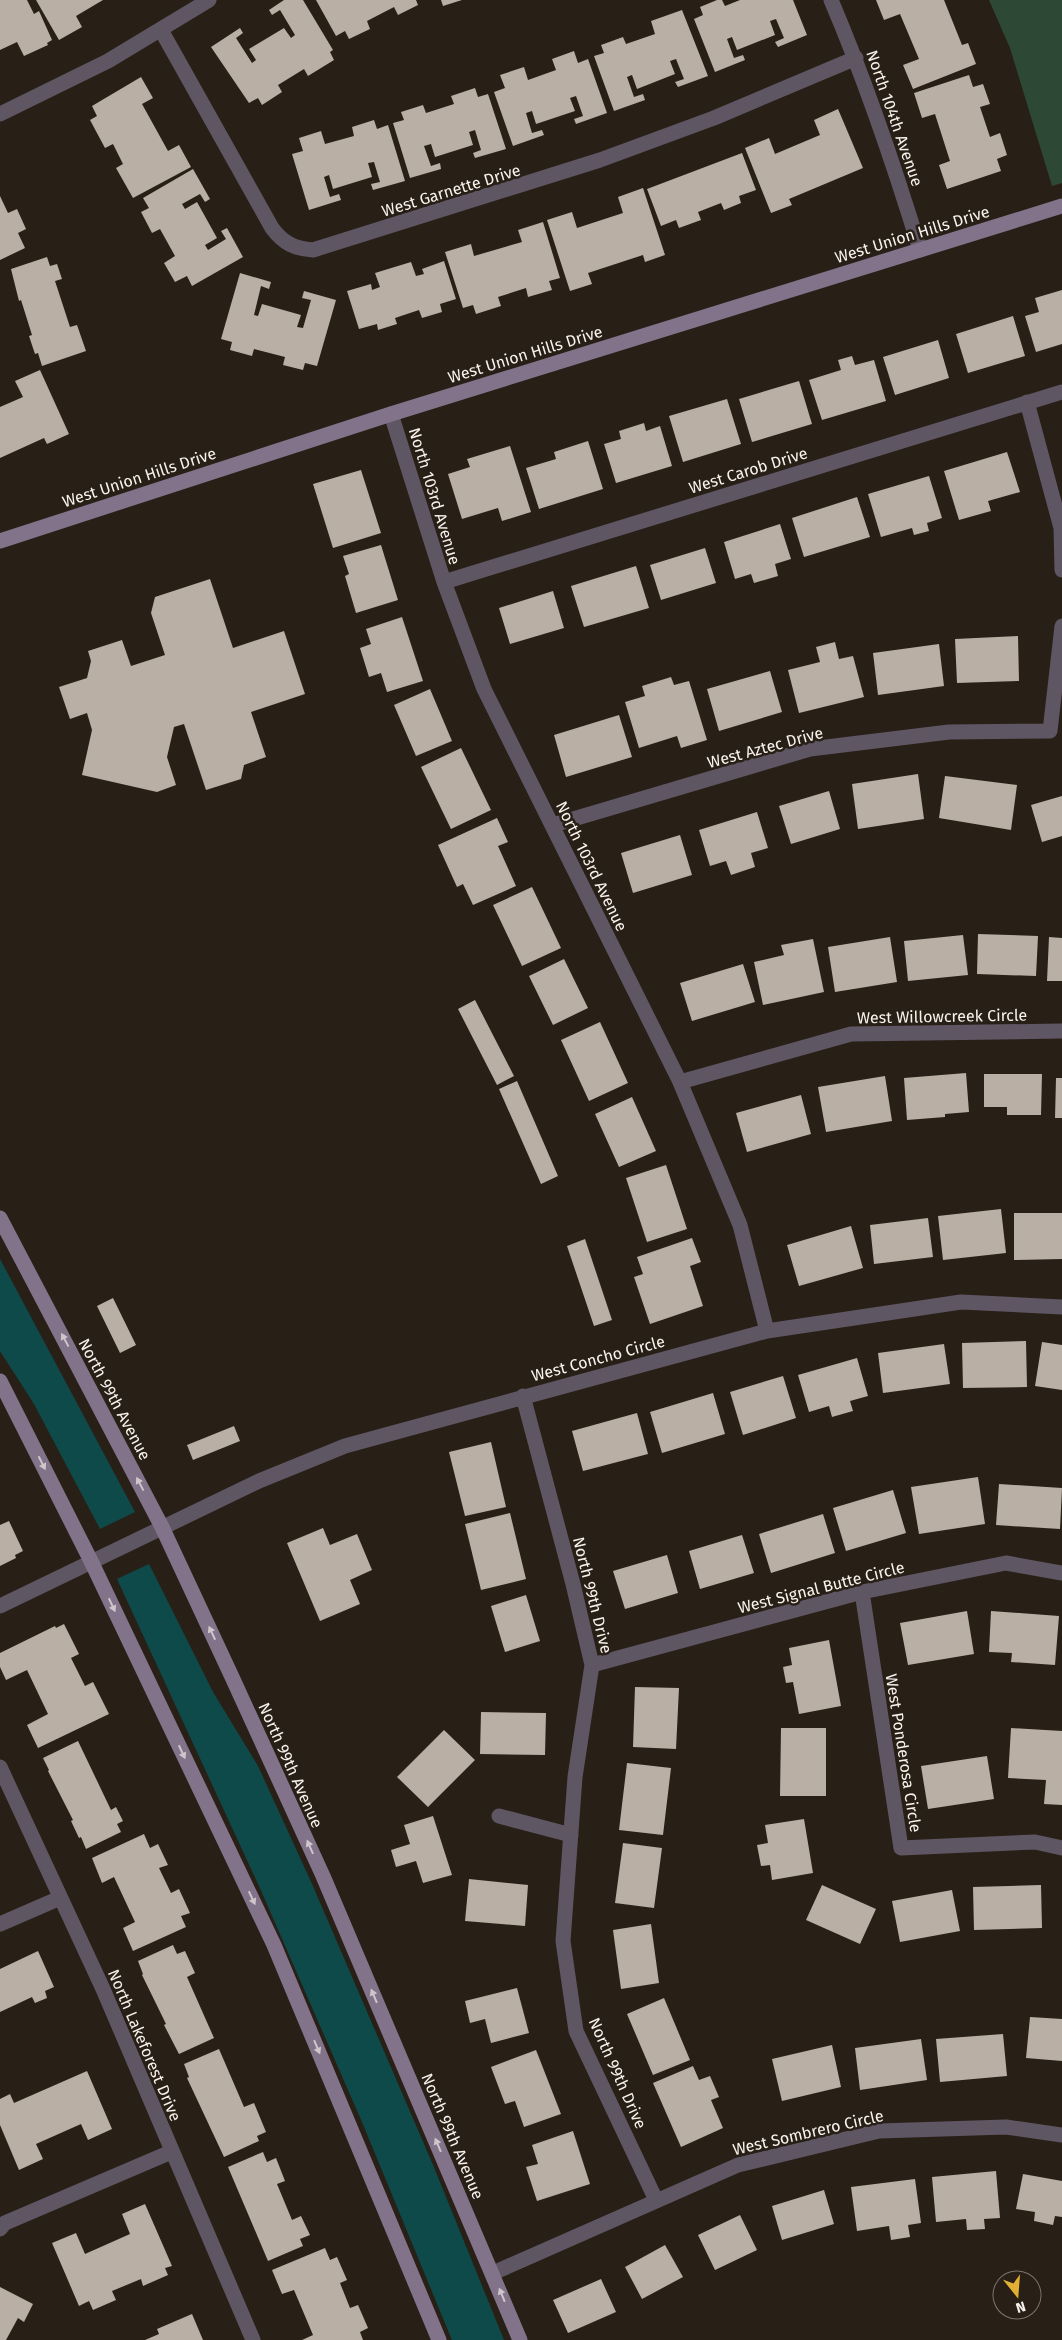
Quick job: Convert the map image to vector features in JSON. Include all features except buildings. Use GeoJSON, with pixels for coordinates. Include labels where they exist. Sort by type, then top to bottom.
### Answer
{"type":"FeatureCollection","features":[{"type":"Feature","properties":{"kind":"main road","name":"West Union Hills Drive"},"geometry":{"type":"LineString","coordinates":[[0,541],[390,414],[1062,206]]}},
{"type":"Feature","properties":{"kind":"main road","name":"North 99th Avenue"},"geometry":{"type":"LineString","coordinates":[[0,1218],[162,1527],[323,1876],[520,2340]]}},
{"type":"Feature","properties":{"kind":"main road"},"geometry":{"type":"LineString","coordinates":[[0,1381],[91,1561],[274,1945],[439,2340]]}},
{"type":"Feature","properties":{"kind":"street"},"geometry":{"type":"LineString","coordinates":[[0,114],[80,76],[209,0]]}},
{"type":"Feature","properties":{"kind":"street","name":"North 104th Avenue"},"geometry":{"type":"LineString","coordinates":[[831,0],[856,58],[894,162],[920,250]]}},
{"type":"Feature","properties":{"kind":"street","name":"West Garnette Drive"},"geometry":{"type":"LineString","coordinates":[[161,30],[272,228],[283,240],[292,246],[313,250],[600,160],[714,118],[856,58]]}},
{"type":"Feature","properties":{"kind":"street","name":"West Carob Drive"},"geometry":{"type":"LineString","coordinates":[[444,582],[1062,392]]}},
{"type":"Feature","properties":{"kind":"street"},"geometry":{"type":"LineString","coordinates":[[1027,402],[1061,528],[1062,570]]}},
{"type":"Feature","properties":{"kind":"street","name":"North 103rd Avenue"},"geometry":{"type":"LineString","coordinates":[[390,414],[444,582],[484,689],[680,1082],[740,1225],[767,1331]]}},
{"type":"Feature","properties":{"kind":"street","name":"West Aztec Drive"},"geometry":{"type":"LineString","coordinates":[[553,825],[810,749],[949,732],[1050,731],[1062,626]]}},
{"type":"Feature","properties":{"kind":"street","name":"West Willowcreek Circle"},"geometry":{"type":"LineString","coordinates":[[680,1082],[851,1034],[1062,1031]]}},
{"type":"Feature","properties":{"kind":"street","name":"West Concho Circle"},"geometry":{"type":"LineString","coordinates":[[0,1606],[307,1459],[345,1446],[767,1331],[961,1302],[1062,1307]]}},
{"type":"Feature","properties":{"kind":"street","name":"North 99th Drive"},"geometry":{"type":"LineString","coordinates":[[523,1396],[574,1584],[592,1665],[575,1777],[563,1941],[576,2031],[656,2200]]}},
{"type":"Feature","properties":{"kind":"street","name":"West Signal Butte Circle"},"geometry":{"type":"LineString","coordinates":[[592,1665],[862,1592],[1006,1564],[1062,1573]]}},
{"type":"Feature","properties":{"kind":"street","name":"West Ponderosa Circle"},"geometry":{"type":"LineString","coordinates":[[862,1592],[901,1848],[1035,1842],[1062,1848]]}},
{"type":"Feature","properties":{"kind":"street","name":"North Lakeforest Drive"},"geometry":{"type":"LineString","coordinates":[[0,1767],[103,1989],[252,2340]]}},
{"type":"Feature","properties":{"kind":"street"},"geometry":{"type":"LineString","coordinates":[[500,1816],[571,1835]]}},
{"type":"Feature","properties":{"kind":"street"},"geometry":{"type":"LineString","coordinates":[[0,1924],[60,1898]]}},
{"type":"Feature","properties":{"kind":"street","name":"West Sombrero Circle"},"geometry":{"type":"LineString","coordinates":[[493,2273],[738,2165],[879,2131],[1006,2127],[1062,2136]]}},
{"type":"Feature","properties":{"kind":"street"},"geometry":{"type":"LineString","coordinates":[[0,2229],[5,2223],[171,2152]]}},
{"type":"Feature","properties":{"kind":"green space"},"geometry":{"type":"Polygon","coordinates":[[[989,0],[1062,0],[1062,183],[1052,186],[1010,48],[989,0]]]}},
{"type":"Feature","properties":{"kind":"water"},"geometry":{"type":"Polygon","coordinates":[[[0,1259],[135,1512],[100,1529],[34,1404],[0,1351],[0,1259]]]}},
{"type":"Feature","properties":{"kind":"water"},"geometry":{"type":"Polygon","coordinates":[[[149,1564],[213,1692],[258,1766],[312,1884],[433,2165],[504,2340],[452,2340],[362,2122],[259,1886],[117,1579],[149,1564]]]}}]}
